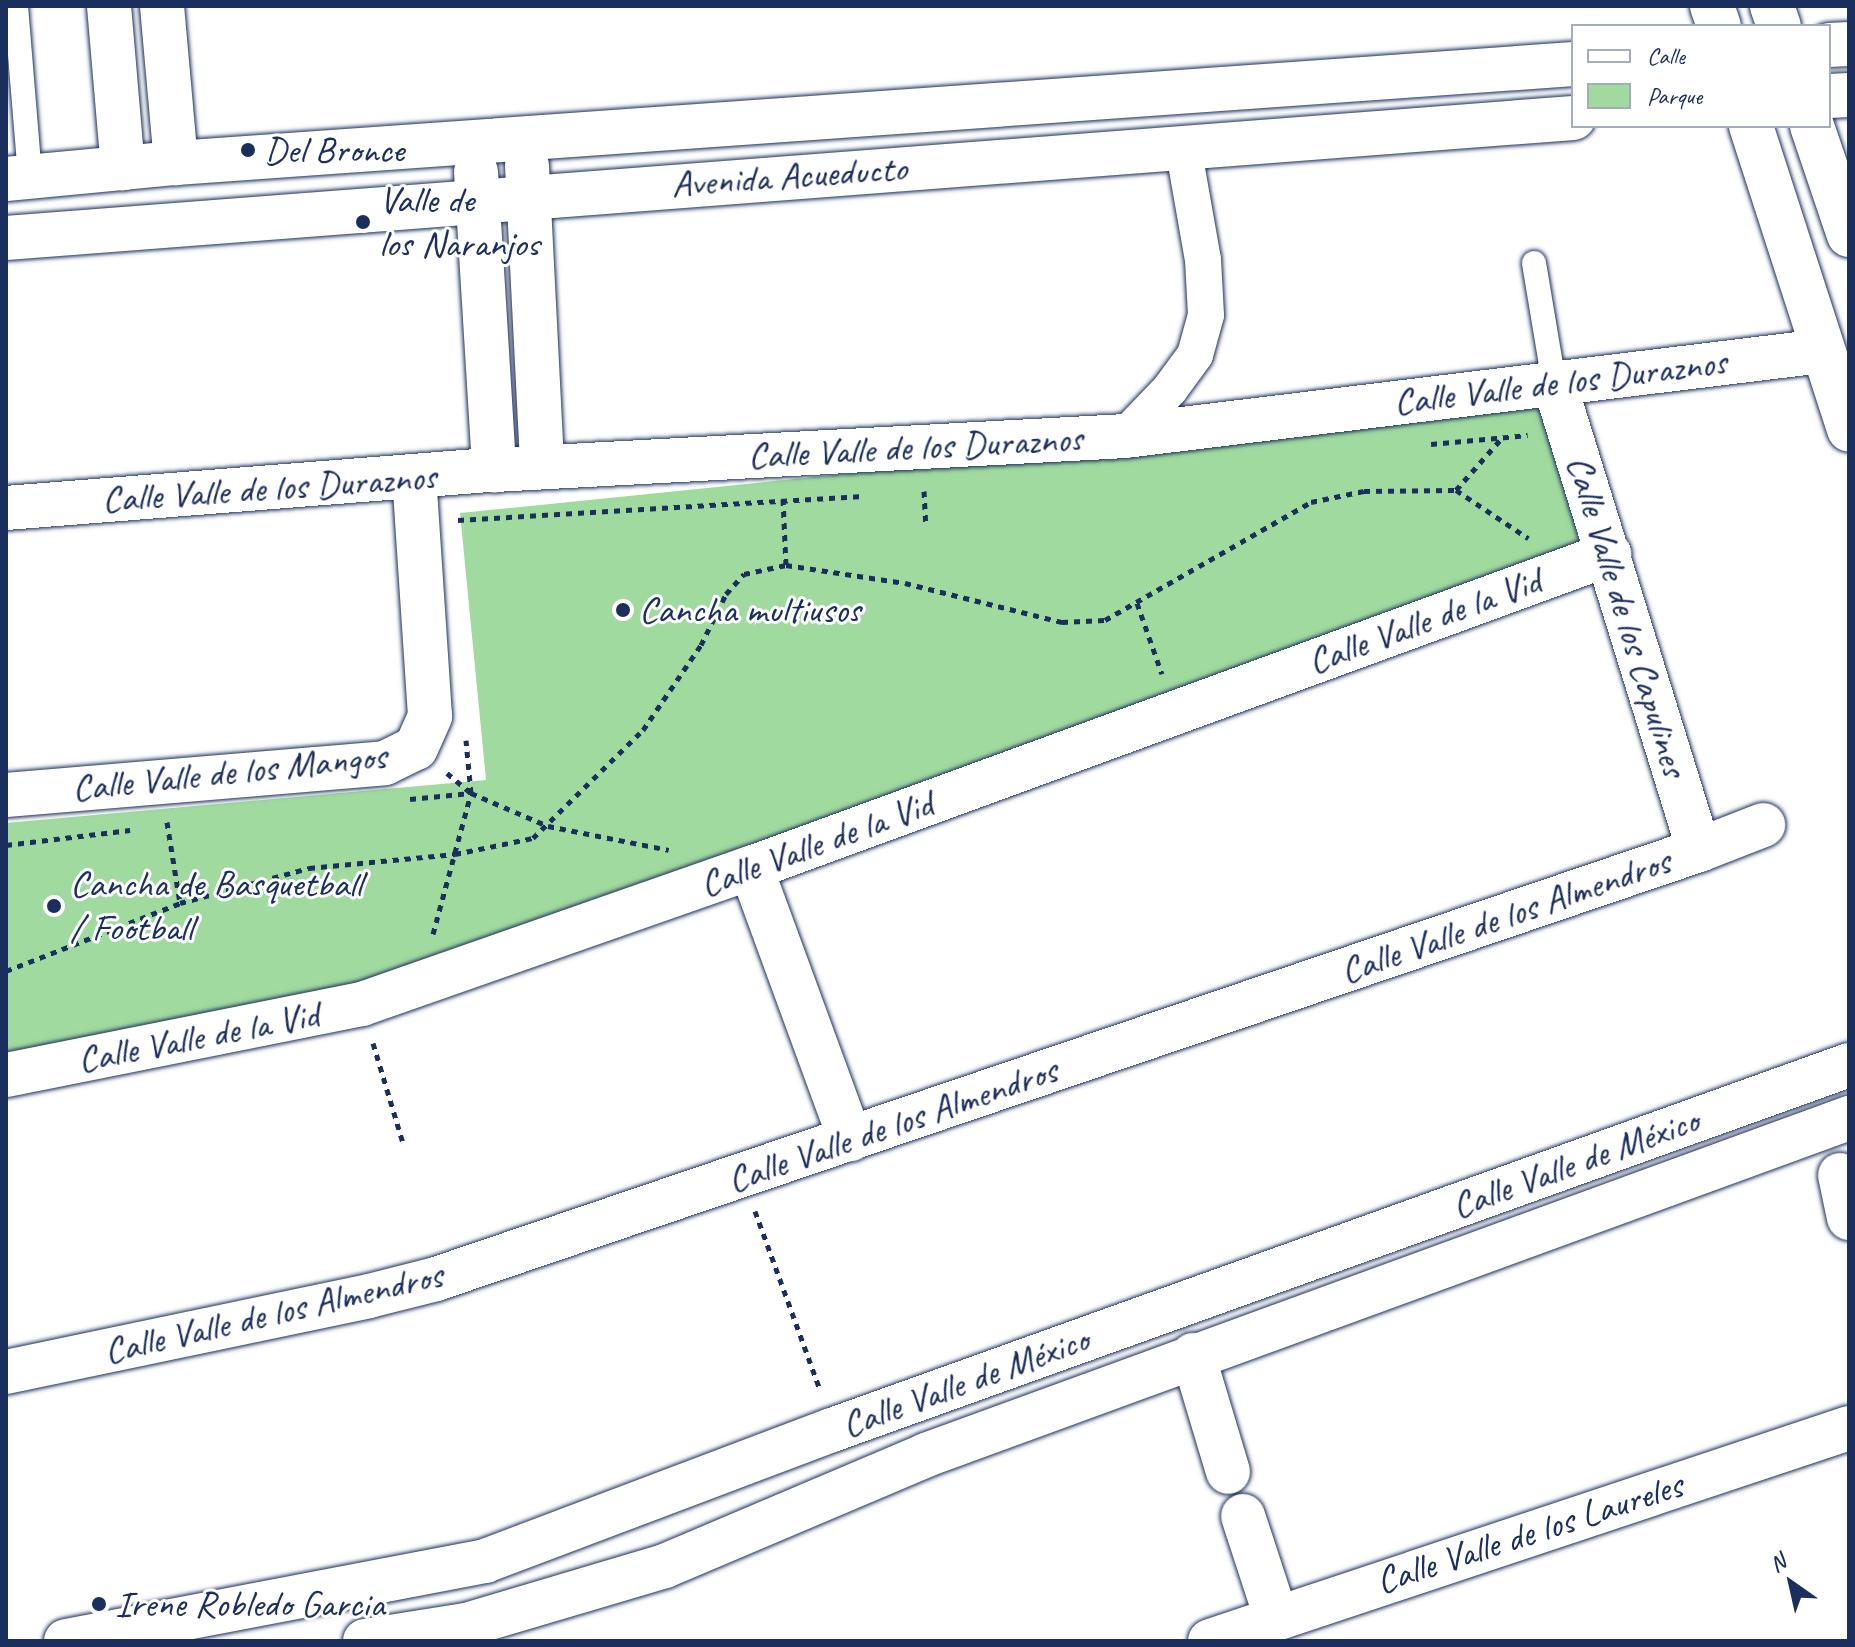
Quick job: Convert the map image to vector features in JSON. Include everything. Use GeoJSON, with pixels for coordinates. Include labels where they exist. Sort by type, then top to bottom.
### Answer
{"type":"FeatureCollection","features":[{"type":"Feature","properties":{"kind":"street"},"geometry":{"type":"LineString","coordinates":[[109,6],[123,168]]}},
{"type":"Feature","properties":{"kind":"street"},"geometry":{"type":"LineString","coordinates":[[162,6],[176,163]]}},
{"type":"Feature","properties":{"kind":"street","name":"Avenida Acueducto"},"geometry":{"type":"LineString","coordinates":[[18,178],[176,163],[1571,64]]}},
{"type":"Feature","properties":{"kind":"street","name":"Avenida Acueducto"},"geometry":{"type":"LineString","coordinates":[[6,238],[1571,118]]}},
{"type":"Feature","properties":{"kind":"street"},"geometry":{"type":"LineString","coordinates":[[1752,128],[1849,430]]}},
{"type":"Feature","properties":{"kind":"street"},"geometry":{"type":"LineString","coordinates":[[1813,128],[1849,235]]}},
{"type":"Feature","properties":{"kind":"street"},"geometry":{"type":"LineString","coordinates":[[527,138],[527,196],[542,467]]}},
{"type":"Feature","properties":{"kind":"street"},"geometry":{"type":"LineString","coordinates":[[474,142],[494,470]]}},
{"type":"Feature","properties":{"kind":"street"},"geometry":{"type":"LineString","coordinates":[[1125,436],[1170,389],[1195,355],[1206,315],[1203,260],[1183,147]]}},
{"type":"Feature","properties":{"kind":"street","name":"Calle Valle de los Duraznos"},"geometry":{"type":"LineString","coordinates":[[6,508],[494,470],[1125,436],[1822,351]]}},
{"type":"Feature","properties":{"kind":"street","name":"Calle Valle de los Capulines"},"geometry":{"type":"LineString","coordinates":[[1554,382],[1699,850]]}},
{"type":"Feature","properties":{"kind":"street","name":"Calle Valle de los Mangos"},"geometry":{"type":"LineString","coordinates":[[6,795],[385,763],[416,748],[430,716],[414,477]]}},
{"type":"Feature","properties":{"kind":"street","name":"Calle Valle de la Vid"},"geometry":{"type":"LineString","coordinates":[[6,1075],[362,1004],[731,875],[1609,554]]}},
{"type":"Feature","properties":{"kind":"street","name":"Calle Valle de los Almendros"},"geometry":{"type":"LineString","coordinates":[[6,1372],[422,1282],[742,1177],[1699,850],[1763,825]]}},
{"type":"Feature","properties":{"kind":"street"},"geometry":{"type":"LineString","coordinates":[[731,875],[850,1139]]}},
{"type":"Feature","properties":{"kind":"street","name":"Calle Valle de México"},"geometry":{"type":"LineString","coordinates":[[66,1641],[485,1561],[907,1402],[1849,1065]]}},
{"type":"Feature","properties":{"kind":"street","name":"Calle Valle de México"},"geometry":{"type":"LineString","coordinates":[[365,1641],[466,1625],[498,1629],[665,1566],[926,1455],[1849,1118]]}},
{"type":"Feature","properties":{"kind":"street"},"geometry":{"type":"LineString","coordinates":[[1840,1175],[1849,1218]]}},
{"type":"Feature","properties":{"kind":"street"},"geometry":{"type":"LineString","coordinates":[[1193,1355],[1228,1472]]}},
{"type":"Feature","properties":{"kind":"street"},"geometry":{"type":"LineString","coordinates":[[907,1402],[926,1455]]}},
{"type":"Feature","properties":{"kind":"street","name":"Calle Valle de los Laureles"},"geometry":{"type":"LineString","coordinates":[[1210,1641],[1849,1428]]}},
{"type":"Feature","properties":{"kind":"street"},"geometry":{"type":"LineString","coordinates":[[1243,1516],[1276,1617]]}},
{"type":"Feature","properties":{"kind":"lane"},"geometry":{"type":"LineString","coordinates":[[16,6],[18,178]]}},
{"type":"Feature","properties":{"kind":"lane"},"geometry":{"type":"LineString","coordinates":[[1534,263],[1554,382]]}},
{"type":"Feature","properties":{"kind":"path"},"geometry":{"type":"LineString","coordinates":[[1424,445],[1534,435]]}},
{"type":"Feature","properties":{"kind":"path"},"geometry":{"type":"LineString","coordinates":[[1456,490],[1502,438]]}},
{"type":"Feature","properties":{"kind":"path"},"geometry":{"type":"LineString","coordinates":[[780,454],[786,565]]}},
{"type":"Feature","properties":{"kind":"path"},"geometry":{"type":"LineString","coordinates":[[908,492],[939,490]]}},
{"type":"Feature","properties":{"kind":"path"},"geometry":{"type":"LineString","coordinates":[[6,971],[180,903],[309,868],[455,854],[533,838],[643,730],[701,645],[726,594],[744,574],[786,565],[905,583],[1062,622],[1105,620],[1311,502],[1364,491],[1456,490],[1531,541],[1549,576]]}},
{"type":"Feature","properties":{"kind":"path"},"geometry":{"type":"LineString","coordinates":[[924,491],[926,524]]}},
{"type":"Feature","properties":{"kind":"path"},"geometry":{"type":"LineString","coordinates":[[447,521],[877,495]]}},
{"type":"Feature","properties":{"kind":"path"},"geometry":{"type":"LineString","coordinates":[[1137,603],[1164,681]]}},
{"type":"Feature","properties":{"kind":"path"},"geometry":{"type":"LineString","coordinates":[[416,985],[471,793],[466,732]]}},
{"type":"Feature","properties":{"kind":"path"},"geometry":{"type":"LineString","coordinates":[[416,748],[471,793],[548,826],[685,853],[731,875]]}},
{"type":"Feature","properties":{"kind":"path"},"geometry":{"type":"LineString","coordinates":[[161,782],[180,903]]}},
{"type":"Feature","properties":{"kind":"path"},"geometry":{"type":"LineString","coordinates":[[395,800],[471,793]]}},
{"type":"Feature","properties":{"kind":"path"},"geometry":{"type":"LineString","coordinates":[[151,827],[182,822]]}},
{"type":"Feature","properties":{"kind":"path"},"geometry":{"type":"LineString","coordinates":[[6,845],[135,829]]}},
{"type":"Feature","properties":{"kind":"path"},"geometry":{"type":"LineString","coordinates":[[362,1004],[403,1143]]}},
{"type":"Feature","properties":{"kind":"path"},"geometry":{"type":"LineString","coordinates":[[742,1177],[832,1430]]}},
{"type":"Feature","properties":{"kind":"green space"},"geometry":{"type":"Polygon","coordinates":[[[1554,402],[1580,551],[361,985],[6,1065],[6,823],[486,780],[460,513],[1554,402]]]}},
{"type":"Feature","properties":{"kind":"place","name":"Del Bronce"},"geometry":{"type":"Point","coordinates":[248,150]}},
{"type":"Feature","properties":{"kind":"place","name":"Valle de los Naranjos"},"geometry":{"type":"Point","coordinates":[363,222]}},
{"type":"Feature","properties":{"kind":"place","name":"Cancha multiusos"},"geometry":{"type":"Point","coordinates":[623,610]}},
{"type":"Feature","properties":{"kind":"place","name":"Cancha de Basquetball / Football"},"geometry":{"type":"Point","coordinates":[54,906]}},
{"type":"Feature","properties":{"kind":"place","name":"Irene Robledo Garcia"},"geometry":{"type":"Point","coordinates":[99,1604]}}]}
